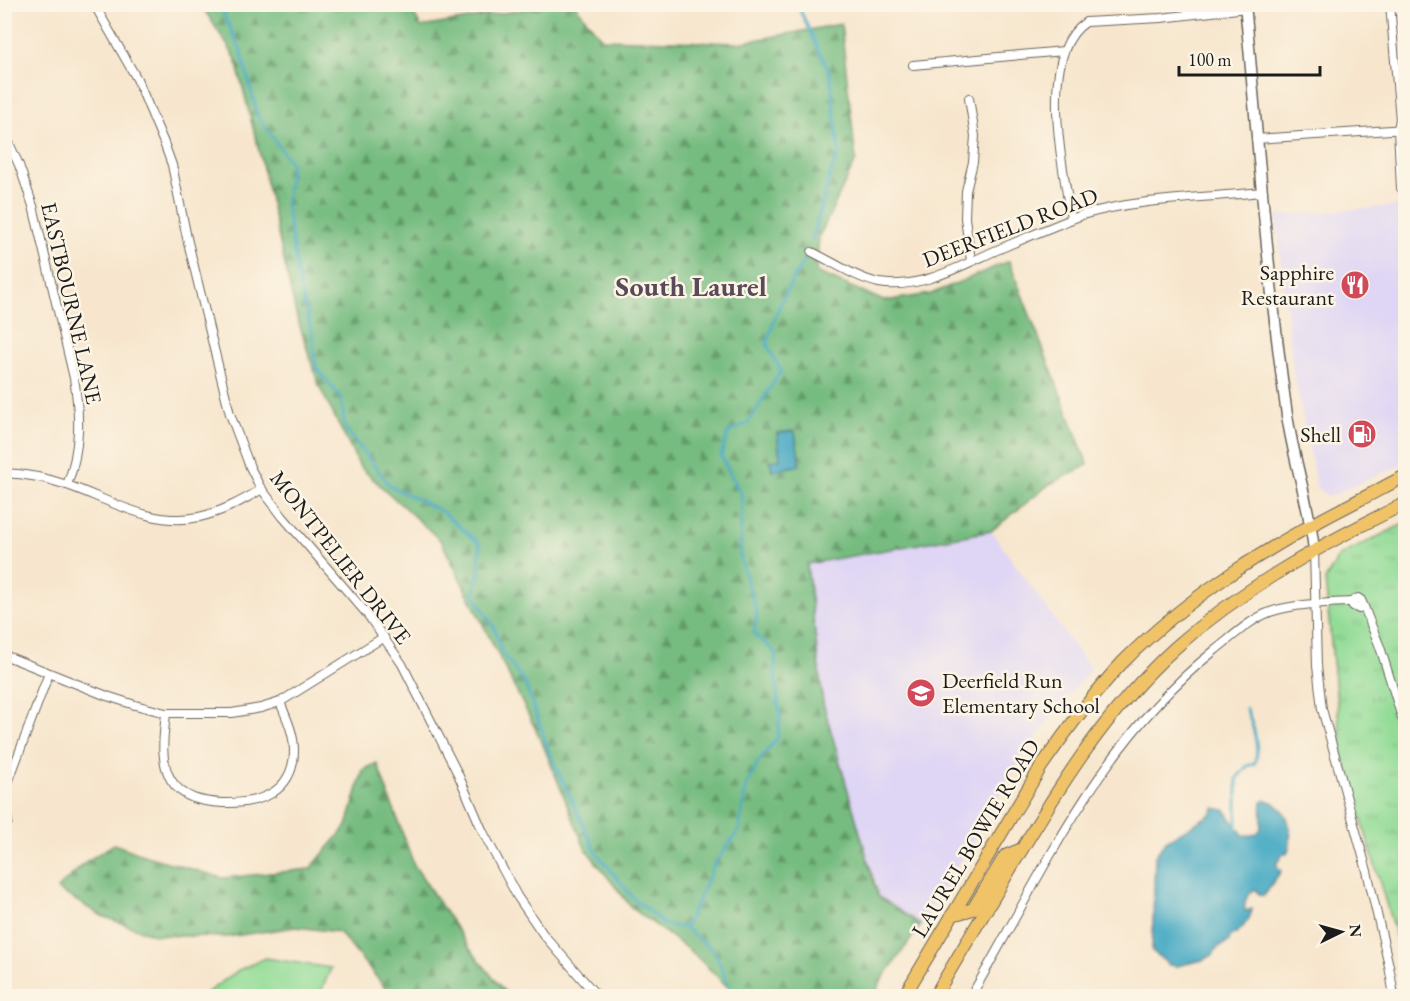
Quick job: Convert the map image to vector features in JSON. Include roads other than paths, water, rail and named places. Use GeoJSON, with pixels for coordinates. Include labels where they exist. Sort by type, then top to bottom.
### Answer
{"type":"FeatureCollection","features":[{"type":"Feature","properties":{"kind":"main road","name":"LAUREL BOWIE ROAD"},"geometry":{"type":"LineString","coordinates":[[904,996],[1064,733],[1122,664],[1199,596],[1260,554],[1311,524],[1406,476]]}},
{"type":"Feature","properties":{"kind":"main road","name":"LAUREL BOWIE ROAD"},"geometry":{"type":"LineString","coordinates":[[935,996],[1082,753],[1103,724],[1152,670],[1227,607],[1270,577],[1314,550],[1406,503]]}},
{"type":"Feature","properties":{"kind":"main road"},"geometry":{"type":"LineString","coordinates":[[952,915],[973,909],[1005,856],[1022,849]]}},
{"type":"Feature","properties":{"kind":"street","name":"MONTPELIER DRIVE"},"geometry":{"type":"LineString","coordinates":[[94,4],[136,79],[172,165],[187,238],[230,414],[249,467],[261,489],[361,606],[402,664],[458,774],[483,832],[517,896],[543,934],[597,996]]}},
{"type":"Feature","properties":{"kind":"street"},"geometry":{"type":"LineString","coordinates":[[1390,4],[1402,129],[1401,188]]}},
{"type":"Feature","properties":{"kind":"street"},"geometry":{"type":"LineString","coordinates":[[1071,219],[1055,102],[1064,51],[1080,26],[1086,22],[1161,18],[1245,6],[1286,411],[1311,524],[1314,550],[1317,666],[1322,709],[1367,871],[1394,996]]}},
{"type":"Feature","properties":{"kind":"street"},"geometry":{"type":"LineString","coordinates":[[913,65],[1064,51]]}},
{"type":"Feature","properties":{"kind":"street"},"geometry":{"type":"LineString","coordinates":[[969,98],[975,136],[973,162],[966,191],[965,218],[971,261]]}},
{"type":"Feature","properties":{"kind":"street"},"geometry":{"type":"LineString","coordinates":[[1257,139],[1402,129]]}},
{"type":"Feature","properties":{"kind":"street","name":"EASTBOURNE LANE"},"geometry":{"type":"LineString","coordinates":[[4,132],[19,165],[33,206],[74,378],[79,407],[79,438],[67,485]]}},
{"type":"Feature","properties":{"kind":"street","name":"DEERFIELD ROAD"},"geometry":{"type":"LineString","coordinates":[[812,252],[862,277],[888,284],[925,280],[1071,219],[1114,207],[1263,192]]}},
{"type":"Feature","properties":{"kind":"street"},"geometry":{"type":"LineString","coordinates":[[4,473],[27,475],[67,485],[144,515],[178,520],[211,514],[261,489]]}},
{"type":"Feature","properties":{"kind":"street"},"geometry":{"type":"LineString","coordinates":[[971,996],[1090,788],[1146,715],[1192,669],[1258,618],[1275,611],[1316,604],[1351,602],[1359,609],[1364,607],[1380,647],[1406,730]]}},
{"type":"Feature","properties":{"kind":"street"},"geometry":{"type":"LineString","coordinates":[[4,655],[135,705],[166,713],[232,712],[261,708],[280,702],[384,637]]}},
{"type":"Feature","properties":{"kind":"street"},"geometry":{"type":"LineString","coordinates":[[8,822],[6,788],[49,673]]}},
{"type":"Feature","properties":{"kind":"street"},"geometry":{"type":"LineString","coordinates":[[166,713],[164,756],[167,772],[174,784],[182,792],[199,801],[247,803],[258,801],[275,792],[285,780],[290,769],[294,750],[293,737],[280,702]]}},
{"type":"Feature","properties":{"kind":"water"},"geometry":{"type":"Polygon","coordinates":[[[793,431],[800,465],[772,471],[770,461],[780,459],[777,433],[793,431]]]}},
{"type":"Feature","properties":{"kind":"water"},"geometry":{"type":"Polygon","coordinates":[[[1266,800],[1274,803],[1285,814],[1290,829],[1287,854],[1283,854],[1277,862],[1277,867],[1281,871],[1264,896],[1255,889],[1250,894],[1245,905],[1245,911],[1252,909],[1247,921],[1238,932],[1230,936],[1229,941],[1217,948],[1213,955],[1203,960],[1177,966],[1169,965],[1152,951],[1155,856],[1166,841],[1211,814],[1214,808],[1225,810],[1243,835],[1257,833],[1261,825],[1262,802],[1266,800]]]}},
{"type":"Feature","properties":{"kind":"waterway"},"geometry":{"type":"LineString","coordinates":[[219,4],[241,51],[258,116],[291,164],[286,204],[299,283],[312,333],[316,367],[341,398],[345,428],[390,486],[441,511],[480,544],[479,572],[474,595],[495,629],[502,653],[525,683],[550,754],[596,852],[632,897],[665,925],[685,928]]}},
{"type":"Feature","properties":{"kind":"waterway"},"geometry":{"type":"LineString","coordinates":[[797,4],[830,74],[839,152],[830,175],[812,241]]}},
{"type":"Feature","properties":{"kind":"waterway"},"geometry":{"type":"LineString","coordinates":[[733,996],[715,952],[685,928],[714,865],[739,830],[746,787],[759,760],[777,739],[780,717],[775,652],[754,634],[757,614],[740,557],[742,496],[721,456],[728,433],[748,423],[781,371],[767,345],[781,302],[806,260]]}},
{"type":"Feature","properties":{"kind":"waterway"},"geometry":{"type":"LineString","coordinates":[[1237,827],[1237,778],[1247,766],[1254,764],[1257,752],[1253,729],[1246,709]]}},
{"type":"Feature","properties":{"kind":"place","name":"Sapphire Restaurant"},"geometry":{"type":"Point","coordinates":[1355,285]}},
{"type":"Feature","properties":{"kind":"place","name":"Shell"},"geometry":{"type":"Point","coordinates":[1362,434]}},
{"type":"Feature","properties":{"kind":"place","name":"Deerfield Run Elementary School"},"geometry":{"type":"Point","coordinates":[921,693]}},
{"type":"Feature","properties":{"kind":"district","name":"South Laurel"},"geometry":{"type":"Point","coordinates":[691,286]}}]}
